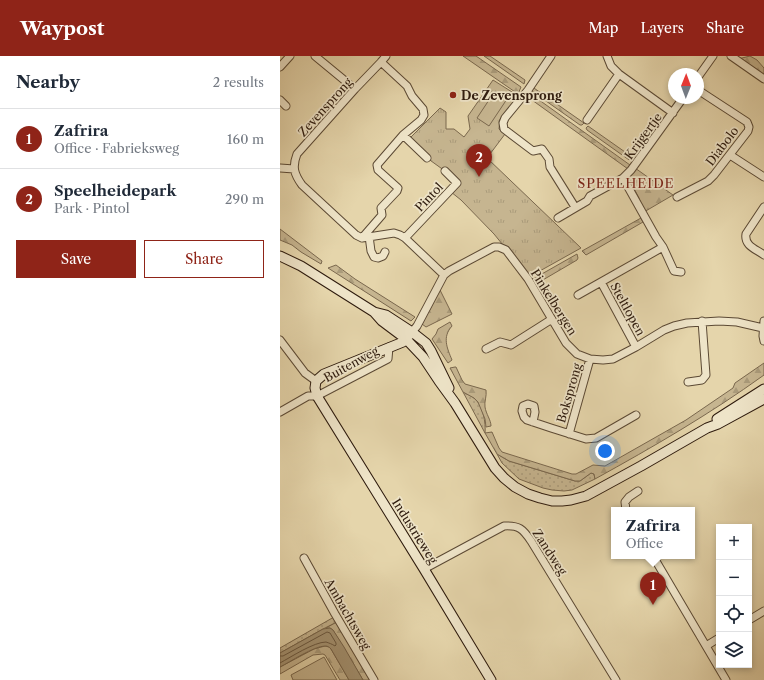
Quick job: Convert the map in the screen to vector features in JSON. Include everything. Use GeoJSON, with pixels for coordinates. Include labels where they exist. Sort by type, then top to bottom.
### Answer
{"type":"FeatureCollection","features":[{"type":"Feature","properties":{"kind":"main road"},"geometry":{"type":"LineString","coordinates":[[280,256],[301,266],[374,312],[382,321],[406,339],[423,357],[455,403],[495,468],[515,487],[540,498],[562,501],[586,496],[707,428],[718,424],[764,399]]}},
{"type":"Feature","properties":{"kind":"main road"},"geometry":{"type":"LineString","coordinates":[[374,312],[386,315],[426,343],[455,403]]}},
{"type":"Feature","properties":{"kind":"main road"},"geometry":{"type":"LineString","coordinates":[[406,339],[412,332]]}},
{"type":"Feature","properties":{"kind":"main road","name":"Buitenweg"},"geometry":{"type":"LineString","coordinates":[[316,381],[324,374],[403,342],[406,339]]}},
{"type":"Feature","properties":{"kind":"main road"},"geometry":{"type":"LineString","coordinates":[[316,381],[315,388],[317,396]]}},
{"type":"Feature","properties":{"kind":"main road"},"geometry":{"type":"LineString","coordinates":[[707,428],[715,420],[764,388]]}},
{"type":"Feature","properties":{"kind":"main road","name":"Industrieweg"},"geometry":{"type":"LineString","coordinates":[[317,396],[491,680]]}},
{"type":"Feature","properties":{"kind":"street"},"geometry":{"type":"LineString","coordinates":[[280,66],[290,56]]}},
{"type":"Feature","properties":{"kind":"street"},"geometry":{"type":"LineString","coordinates":[[315,56],[355,89]]}},
{"type":"Feature","properties":{"kind":"street"},"geometry":{"type":"LineString","coordinates":[[551,56],[528,90],[505,118],[503,123],[504,128],[533,151],[542,149],[549,159],[550,167],[575,207]]}},
{"type":"Feature","properties":{"kind":"street"},"geometry":{"type":"LineString","coordinates":[[607,56],[611,66],[619,74],[673,113]]}},
{"type":"Feature","properties":{"kind":"street"},"geometry":{"type":"LineString","coordinates":[[704,69],[713,56]]}},
{"type":"Feature","properties":{"kind":"street"},"geometry":{"type":"LineString","coordinates":[[731,56],[764,79]]}},
{"type":"Feature","properties":{"kind":"street"},"geometry":{"type":"LineString","coordinates":[[366,237],[382,215],[381,208],[398,188],[378,170],[377,165],[403,135],[421,120],[424,115],[423,109],[412,96],[407,86],[384,59]]}},
{"type":"Feature","properties":{"kind":"street","name":"Zevensprong"},"geometry":{"type":"LineString","coordinates":[[294,168],[294,161],[297,154],[384,59]]}},
{"type":"Feature","properties":{"kind":"street"},"geometry":{"type":"LineString","coordinates":[[587,120],[619,74]]}},
{"type":"Feature","properties":{"kind":"street","name":"Diabolo"},"geometry":{"type":"LineString","coordinates":[[677,197],[708,181],[748,131],[749,127],[747,122],[704,94]]}},
{"type":"Feature","properties":{"kind":"street"},"geometry":{"type":"LineString","coordinates":[[280,100],[286,106]]}},
{"type":"Feature","properties":{"kind":"street","name":"Krijgertje"},"geometry":{"type":"LineString","coordinates":[[558,218],[587,201],[590,196],[623,178],[635,166],[679,104]]}},
{"type":"Feature","properties":{"kind":"street"},"geometry":{"type":"LineString","coordinates":[[403,135],[427,158]]}},
{"type":"Feature","properties":{"kind":"street"},"geometry":{"type":"LineString","coordinates":[[730,155],[764,177]]}},
{"type":"Feature","properties":{"kind":"street"},"geometry":{"type":"LineString","coordinates":[[281,169],[294,168],[296,178],[302,185],[356,235],[366,237],[394,233],[400,235],[444,275],[417,326],[412,332]]}},
{"type":"Feature","properties":{"kind":"street","name":"Pintol"},"geometry":{"type":"LineString","coordinates":[[405,238],[457,183],[445,171]]}},
{"type":"Feature","properties":{"kind":"street"},"geometry":{"type":"LineString","coordinates":[[623,178],[663,247],[674,271],[681,272]]}},
{"type":"Feature","properties":{"kind":"street"},"geometry":{"type":"LineString","coordinates":[[764,207],[746,234],[745,239],[748,244],[764,255]]}},
{"type":"Feature","properties":{"kind":"street"},"geometry":{"type":"LineString","coordinates":[[366,237],[374,257],[378,258],[383,256],[385,252]]}},
{"type":"Feature","properties":{"kind":"street","name":"Pinkelbergen"},"geometry":{"type":"LineString","coordinates":[[444,275],[494,247],[499,247],[506,250],[528,279],[566,343],[577,354],[590,359],[613,359],[664,330],[687,323],[719,321],[763,325]]}},
{"type":"Feature","properties":{"kind":"street","name":"Steltlopen"},"geometry":{"type":"LineString","coordinates":[[578,295],[663,247]]}},
{"type":"Feature","properties":{"kind":"street","name":"Steltlopen"},"geometry":{"type":"LineString","coordinates":[[601,282],[636,347]]}},
{"type":"Feature","properties":{"kind":"street"},"geometry":{"type":"LineString","coordinates":[[486,349],[500,342],[511,345],[552,319]]}},
{"type":"Feature","properties":{"kind":"street"},"geometry":{"type":"LineString","coordinates":[[688,382],[702,380],[706,375],[702,322]]}},
{"type":"Feature","properties":{"kind":"street"},"geometry":{"type":"LineString","coordinates":[[763,325],[762,336],[764,341]]}},
{"type":"Feature","properties":{"kind":"street"},"geometry":{"type":"LineString","coordinates":[[280,340],[305,373],[316,381]]}},
{"type":"Feature","properties":{"kind":"street","name":"Buitenweg"},"geometry":{"type":"LineString","coordinates":[[317,396],[388,359],[389,347]]}},
{"type":"Feature","properties":{"kind":"street","name":"Boksprong"},"geometry":{"type":"LineString","coordinates":[[568,434],[590,359]]}},
{"type":"Feature","properties":{"kind":"street"},"geometry":{"type":"LineString","coordinates":[[280,412],[308,396],[317,396]]}},
{"type":"Feature","properties":{"kind":"street","name":"Boksprong"},"geometry":{"type":"LineString","coordinates":[[533,422],[586,439],[596,438],[636,415]]}},
{"type":"Feature","properties":{"kind":"street"},"geometry":{"type":"LineString","coordinates":[[626,507],[625,502],[629,497],[638,491]]}},
{"type":"Feature","properties":{"kind":"street","name":"Zandweg"},"geometry":{"type":"LineString","coordinates":[[424,570],[504,526],[512,525],[523,530],[532,540],[616,680]]}},
{"type":"Feature","properties":{"kind":"street","name":"Ambachtsweg"},"geometry":{"type":"LineString","coordinates":[[304,558],[334,614],[374,680]]}},
{"type":"Feature","properties":{"kind":"street"},"geometry":{"type":"LineString","coordinates":[[655,559],[726,680]]}},
{"type":"Feature","properties":{"kind":"street"},"geometry":{"type":"LineString","coordinates":[[752,618],[764,611]]}},
{"type":"Feature","properties":{"kind":"street"},"geometry":{"type":"LineString","coordinates":[[706,646],[716,640]]}},
{"type":"Feature","properties":{"kind":"green space"},"geometry":{"type":"Polygon","coordinates":[[[463,56],[476,56],[521,87],[518,94],[463,56]]]}},
{"type":"Feature","properties":{"kind":"green space"},"geometry":{"type":"Polygon","coordinates":[[[484,56],[490,56],[525,80],[524,84],[484,56]]]}},
{"type":"Feature","properties":{"kind":"green space"},"geometry":{"type":"Polygon","coordinates":[[[750,56],[757,60],[764,68],[764,78],[738,59],[750,56]]]}},
{"type":"Feature","properties":{"kind":"green space"},"geometry":{"type":"Polygon","coordinates":[[[493,80],[520,97],[500,119],[499,129],[505,134],[487,158],[581,248],[529,277],[494,234],[461,200],[451,192],[458,183],[427,158],[409,139],[440,108],[446,112],[446,129],[454,129],[464,137],[470,129],[468,116],[493,80]]]}},
{"type":"Feature","properties":{"kind":"green space"},"geometry":{"type":"Polygon","coordinates":[[[531,86],[584,123],[580,125],[529,89],[531,86]]]}},
{"type":"Feature","properties":{"kind":"green space"},"geometry":{"type":"Polygon","coordinates":[[[495,91],[507,99],[489,126],[477,118],[495,91]]]}},
{"type":"Feature","properties":{"kind":"green space"},"geometry":{"type":"Polygon","coordinates":[[[528,92],[630,165],[628,169],[525,95],[528,92]]]}},
{"type":"Feature","properties":{"kind":"green space"},"geometry":{"type":"Polygon","coordinates":[[[588,126],[635,159],[632,162],[587,130],[586,128],[588,126]]]}},
{"type":"Feature","properties":{"kind":"green space"},"geometry":{"type":"Polygon","coordinates":[[[635,168],[673,195],[644,212],[639,198],[629,179],[635,168]]]}},
{"type":"Feature","properties":{"kind":"green space"},"geometry":{"type":"Polygon","coordinates":[[[641,218],[643,222],[586,255],[582,251],[641,218]]]}},
{"type":"Feature","properties":{"kind":"green space"},"geometry":{"type":"Polygon","coordinates":[[[280,229],[322,261],[321,264],[292,245],[280,240],[280,229]]]}},
{"type":"Feature","properties":{"kind":"green space"},"geometry":{"type":"Polygon","coordinates":[[[577,254],[577,260],[536,284],[533,279],[577,254]]]}},
{"type":"Feature","properties":{"kind":"green space"},"geometry":{"type":"Polygon","coordinates":[[[336,265],[355,279],[415,317],[411,321],[328,268],[336,265]]]}},
{"type":"Feature","properties":{"kind":"green space"},"geometry":{"type":"Polygon","coordinates":[[[440,290],[452,314],[426,327],[422,324],[423,320],[440,290]]]}},
{"type":"Feature","properties":{"kind":"green space"},"geometry":{"type":"Polygon","coordinates":[[[450,322],[452,326],[447,334],[446,343],[452,360],[448,363],[432,339],[438,329],[450,322]]]}},
{"type":"Feature","properties":{"kind":"green space"},"geometry":{"type":"Polygon","coordinates":[[[764,363],[764,375],[744,389],[681,430],[595,479],[594,474],[591,473],[580,481],[575,481],[509,461],[497,454],[485,433],[492,432],[502,452],[576,474],[593,465],[605,466],[686,420],[733,388],[735,383],[764,363]]]}},
{"type":"Feature","properties":{"kind":"green space"},"geometry":{"type":"Polygon","coordinates":[[[456,367],[465,384],[486,390],[485,407],[491,426],[486,427],[485,419],[478,402],[463,392],[450,368],[456,367]]]}},
{"type":"Feature","properties":{"kind":"green space"},"geometry":{"type":"Polygon","coordinates":[[[463,392],[478,402],[482,410],[485,433],[463,392]]]}},
{"type":"Feature","properties":{"kind":"green space"},"geometry":{"type":"Polygon","coordinates":[[[497,454],[509,461],[575,481],[580,481],[591,473],[594,474],[595,479],[572,490],[564,491],[543,488],[519,479],[502,463],[497,454]]]}},
{"type":"Feature","properties":{"kind":"green space"},"geometry":{"type":"Polygon","coordinates":[[[334,617],[337,623],[323,629],[280,653],[280,648],[334,617]]]}},
{"type":"Feature","properties":{"kind":"green space"},"geometry":{"type":"Polygon","coordinates":[[[337,623],[372,680],[363,680],[333,630],[326,628],[337,623]]]}},
{"type":"Feature","properties":{"kind":"green space"},"geometry":{"type":"Polygon","coordinates":[[[325,646],[331,649],[349,680],[340,680],[323,654],[313,655],[280,674],[280,667],[314,649],[325,646]]]}},
{"type":"Feature","properties":{"kind":"green space"},"geometry":{"type":"Polygon","coordinates":[[[324,657],[337,680],[293,680],[291,675],[324,657]]]}},
{"type":"Feature","properties":{"kind":"water"},"geometry":{"type":"Polygon","coordinates":[[[330,628],[333,630],[344,647],[363,680],[349,680],[331,649],[326,646],[309,651],[280,667],[280,653],[323,629],[330,628]]]}},
{"type":"Feature","properties":{"kind":"place","name":"De Zevensprong"},"geometry":{"type":"Point","coordinates":[453,95]}},
{"type":"Feature","properties":{"kind":"place","name":"Speelheidepark"},"geometry":{"type":"Point","coordinates":[479,177]}},
{"type":"Feature","properties":{"kind":"place","name":"Zafrira"},"geometry":{"type":"Point","coordinates":[653,605]}},
{"type":"Feature","properties":{"kind":"district","name":"SPEELHEIDE"},"geometry":{"type":"Point","coordinates":[626,183]}}]}
